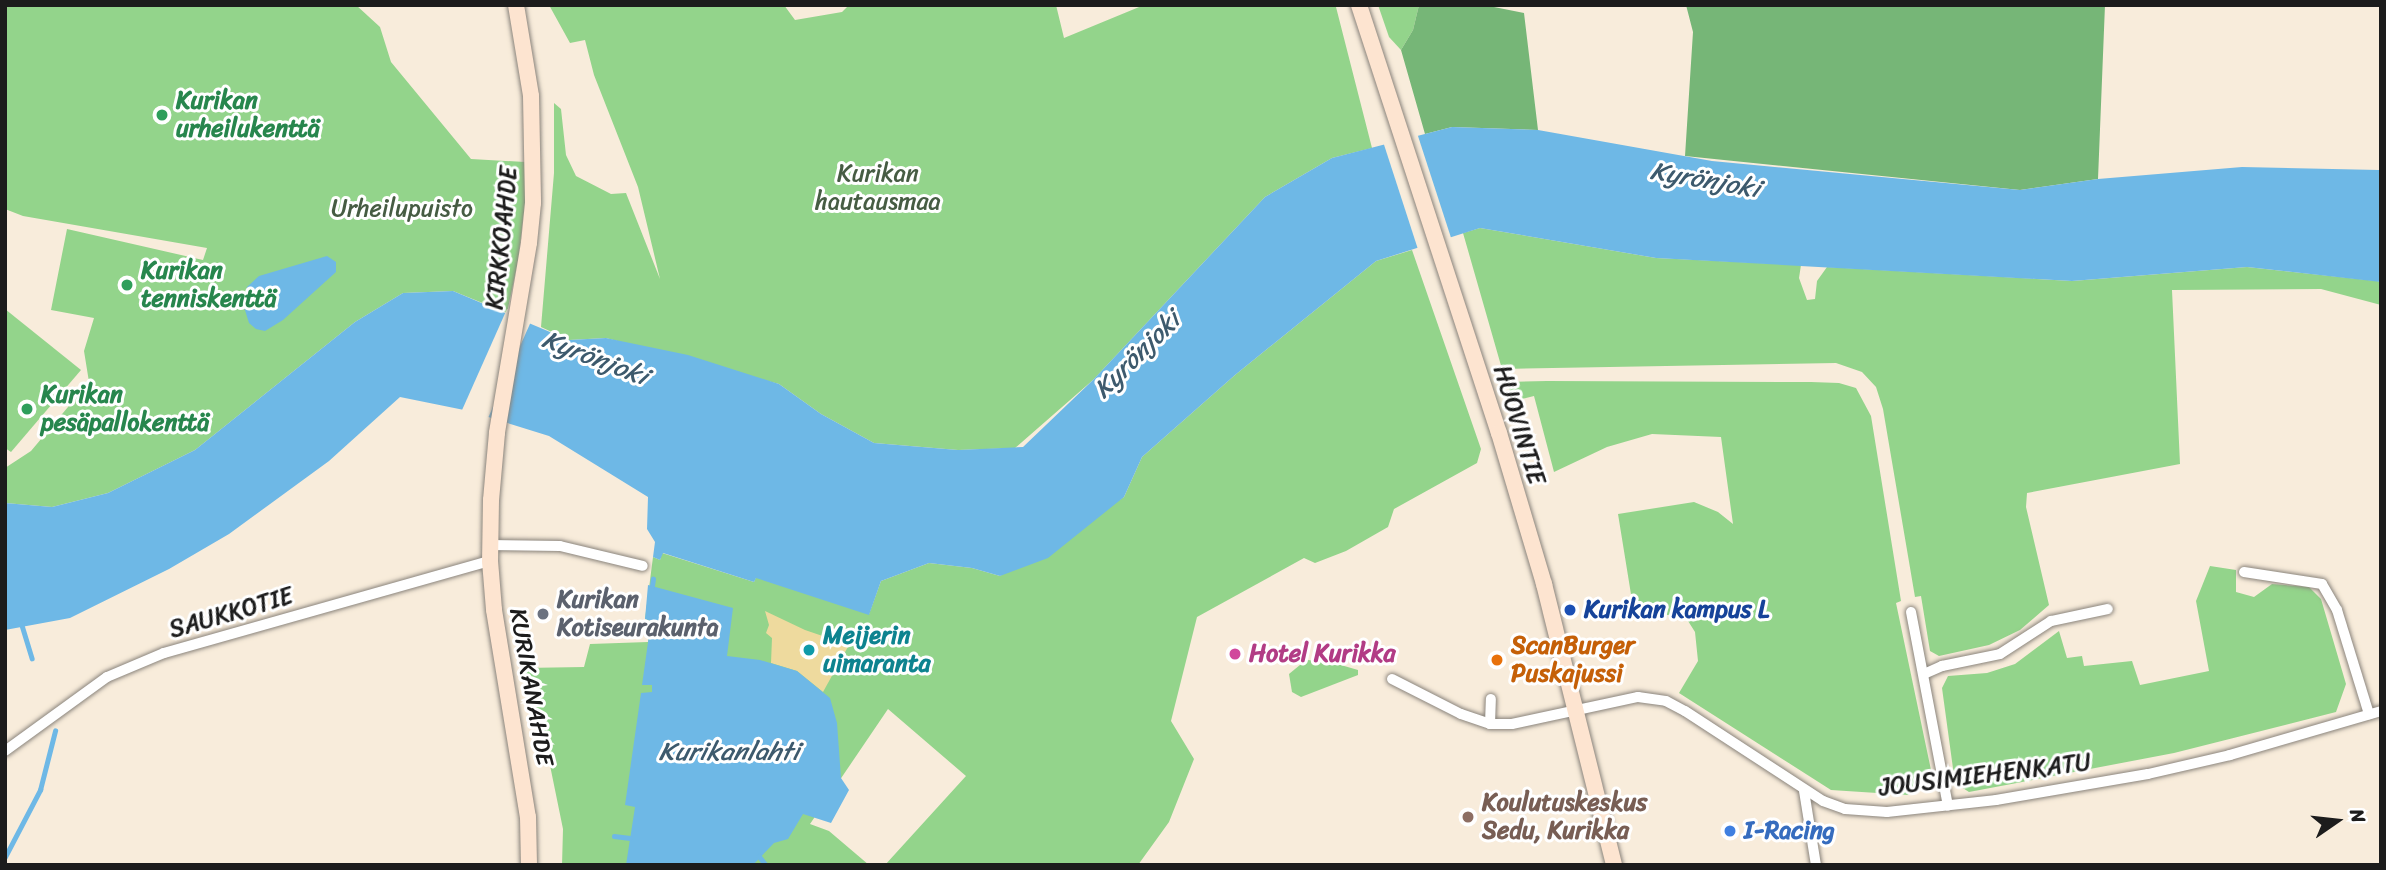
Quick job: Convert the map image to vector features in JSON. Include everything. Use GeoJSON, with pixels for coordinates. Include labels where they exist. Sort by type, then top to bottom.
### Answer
{"type":"FeatureCollection","features":[{"type":"Feature","properties":{"kind":"main road","name":"KIRKKOAHDE"},"geometry":{"type":"LineString","coordinates":[[497,433],[533,203],[531,96],[516,5]]}},
{"type":"Feature","properties":{"kind":"main road","name":"HUOVINTIE"},"geometry":{"type":"LineString","coordinates":[[1359,5],[1499,433],[1544,584],[1614,865]]}},
{"type":"Feature","properties":{"kind":"main road","name":"KURIKANAHDE"},"geometry":{"type":"LineString","coordinates":[[497,433],[490,553],[494,610],[528,817],[529,865]]}},
{"type":"Feature","properties":{"kind":"street","name":"SAUKKOTIE"},"geometry":{"type":"LineString","coordinates":[[5,751],[107,677],[164,653],[490,553],[559,546],[643,566]]}},
{"type":"Feature","properties":{"kind":"street"},"geometry":{"type":"LineString","coordinates":[[2244,572],[2322,584],[2337,610],[2369,715]]}},
{"type":"Feature","properties":{"kind":"street"},"geometry":{"type":"LineString","coordinates":[[1924,674],[1942,666],[2000,654],[2051,621],[2108,609]]}},
{"type":"Feature","properties":{"kind":"street"},"geometry":{"type":"LineString","coordinates":[[1911,612],[1948,806]]}},
{"type":"Feature","properties":{"kind":"street"},"geometry":{"type":"LineString","coordinates":[[1392,678],[1461,714],[1490,724],[1491,699]]}},
{"type":"Feature","properties":{"kind":"street","name":"JOUSIMIEHENKATU"},"geometry":{"type":"LineString","coordinates":[[1490,724],[1511,724],[1638,697],[1666,701],[1685,710],[1823,802],[1852,810],[1886,812],[1948,806],[2148,774],[2230,755],[2381,711]]}},
{"type":"Feature","properties":{"kind":"street"},"geometry":{"type":"LineString","coordinates":[[1804,790],[1816,865]]}},
{"type":"Feature","properties":{"kind":"green space","name":"Urheilupuisto"},"geometry":{"type":"Polygon","coordinates":[[[5,5],[356,5],[380,27],[391,62],[471,159],[525,162],[525,203],[518,261],[507,313],[453,291],[403,293],[355,322],[195,450],[108,493],[52,507],[5,503],[5,468],[31,451],[89,382],[84,351],[94,318],[51,310],[67,229],[203,260],[207,248],[23,216],[5,209],[5,5]]]}},
{"type":"Feature","properties":{"kind":"green space","name":"Kurikan hautausmaa"},"geometry":{"type":"Polygon","coordinates":[[[549,5],[784,5],[795,20],[842,12],[849,5],[1056,5],[1064,38],[1144,5],[1336,7],[1372,148],[1332,158],[1265,197],[1093,380],[1015,448],[958,450],[874,443],[821,414],[779,384],[606,338],[569,340],[541,327],[554,173],[554,103],[561,109],[566,155],[576,176],[611,194],[626,193],[660,279],[638,187],[594,75],[585,40],[570,43],[549,5]]]}},
{"type":"Feature","properties":{"kind":"green space"},"geometry":{"type":"Polygon","coordinates":[[[1378,5],[1419,5],[1413,30],[1401,50],[1389,37],[1378,5]]]}},
{"type":"Feature","properties":{"kind":"green space"},"geometry":{"type":"Polygon","coordinates":[[[1419,5],[1484,5],[1524,13],[1538,130],[1452,127],[1425,134],[1401,50],[1413,30],[1419,5]]]}},
{"type":"Feature","properties":{"kind":"green space"},"geometry":{"type":"Polygon","coordinates":[[[1686,5],[2105,5],[2098,179],[2020,190],[1685,156],[1693,32],[1686,5]]]}},
{"type":"Feature","properties":{"kind":"green space"},"geometry":{"type":"Polygon","coordinates":[[[1480,228],[1656,258],[1801,265],[1799,278],[1807,300],[1815,299],[1817,281],[1827,267],[2072,281],[2247,267],[2381,282],[2381,305],[2321,289],[2172,290],[2180,464],[2027,493],[2026,507],[2049,605],[2020,630],[1989,645],[1939,656],[1930,651],[1921,596],[1915,597],[1883,409],[1876,387],[1862,372],[1836,363],[1502,369],[1463,233],[1480,228]]]}},
{"type":"Feature","properties":{"kind":"green space"},"geometry":{"type":"Polygon","coordinates":[[[1412,250],[1481,449],[1477,463],[1394,509],[1388,527],[1346,551],[1315,563],[1304,558],[1197,617],[1171,721],[1194,759],[1169,822],[1138,865],[885,865],[966,776],[888,709],[810,824],[829,831],[869,865],[562,865],[563,829],[544,736],[523,668],[584,667],[590,644],[648,642],[651,621],[645,619],[653,557],[660,560],[662,553],[754,582],[756,577],[869,614],[881,581],[929,563],[972,568],[1000,576],[1124,497],[1142,457],[1235,375],[1376,261],[1412,250]]]}},
{"type":"Feature","properties":{"kind":"green space","name":"Kurikan pesäpallokenttä"},"geometry":{"type":"Polygon","coordinates":[[[5,309],[81,370],[11,452],[5,448],[5,309]]]}},
{"type":"Feature","properties":{"kind":"green space"},"geometry":{"type":"Polygon","coordinates":[[[1507,382],[1811,382],[1839,383],[1856,388],[1871,416],[1901,601],[1896,603],[1931,770],[1908,795],[1831,790],[1679,693],[1698,661],[1695,632],[1683,613],[1635,619],[1618,514],[1694,502],[1718,512],[1733,524],[1721,437],[1652,434],[1607,447],[1554,472],[1534,396],[1513,401],[1507,382]]]}},
{"type":"Feature","properties":{"kind":"green space"},"geometry":{"type":"Polygon","coordinates":[[[2210,566],[2236,570],[2236,592],[2254,597],[2272,584],[2309,587],[2321,599],[2346,684],[2336,712],[2174,753],[1969,792],[1955,783],[1942,688],[1948,676],[1987,673],[2015,664],[2059,631],[2067,658],[2082,656],[2084,666],[2132,661],[2140,685],[2209,671],[2196,601],[2210,566]]]}},
{"type":"Feature","properties":{"kind":"green space"},"geometry":{"type":"Polygon","coordinates":[[[1306,660],[1327,661],[1358,670],[1358,675],[1301,697],[1292,692],[1289,674],[1306,660]]]}},
{"type":"Feature","properties":{"kind":"sand","name":"Meijerin uimaranta"},"geometry":{"type":"Polygon","coordinates":[[[765,611],[805,630],[849,645],[823,692],[797,671],[771,663],[772,638],[766,633],[769,625],[765,611]]]}},
{"type":"Feature","properties":{"kind":"water","name":"Kyrönjoki"},"geometry":{"type":"Polygon","coordinates":[[[1452,127],[1538,130],[1712,161],[2020,190],[2098,179],[2242,167],[2379,170],[2381,282],[2247,267],[2072,281],[1656,258],[1480,228],[1376,261],[1235,375],[1142,457],[1124,497],[1048,558],[1000,576],[972,568],[929,563],[881,581],[869,615],[756,578],[754,582],[663,553],[660,560],[653,557],[655,542],[647,529],[648,497],[549,436],[469,411],[400,397],[329,461],[229,534],[169,569],[70,618],[5,630],[5,503],[52,507],[108,493],[195,450],[355,322],[403,293],[453,291],[569,340],[606,338],[688,355],[779,384],[821,414],[874,443],[958,450],[1023,447],[1093,380],[1265,197],[1332,158],[1452,127]]]}},
{"type":"Feature","properties":{"kind":"water"},"geometry":{"type":"Polygon","coordinates":[[[327,256],[336,262],[336,272],[283,320],[265,331],[256,329],[249,323],[244,307],[247,287],[259,276],[327,256]]]}},
{"type":"Feature","properties":{"kind":"water","name":"Kurikanlahti"},"geometry":{"type":"Polygon","coordinates":[[[648,585],[733,608],[727,656],[760,660],[797,671],[830,698],[837,723],[841,778],[849,790],[831,823],[803,814],[788,839],[774,843],[753,865],[626,865],[635,807],[625,805],[641,693],[652,692],[652,685],[642,685],[651,621],[645,619],[648,585]]]}},
{"type":"Feature","properties":{"kind":"pier"},"geometry":{"type":"Polygon","coordinates":[[[1417,133],[1452,240],[1419,251],[1384,144],[1417,133]]]}},
{"type":"Feature","properties":{"kind":"pier"},"geometry":{"type":"Polygon","coordinates":[[[507,309],[532,320],[485,424],[461,413],[507,309]]]}},
{"type":"Feature","properties":{"kind":"waterway"},"geometry":{"type":"LineString","coordinates":[[652,586],[653,579]]}},
{"type":"Feature","properties":{"kind":"waterway"},"geometry":{"type":"LineString","coordinates":[[21,622],[32,658]]}},
{"type":"Feature","properties":{"kind":"waterway"},"geometry":{"type":"LineString","coordinates":[[5,857],[40,790],[55,731]]}},
{"type":"Feature","properties":{"kind":"waterway"},"geometry":{"type":"LineString","coordinates":[[614,836],[630,838]]}},
{"type":"Feature","properties":{"kind":"waterway"},"geometry":{"type":"LineString","coordinates":[[759,856],[766,865]]}},
{"type":"Feature","properties":{"kind":"place","name":"Kurikan urheilukenttä"},"geometry":{"type":"Point","coordinates":[162,115]}},
{"type":"Feature","properties":{"kind":"place","name":"Kurikan tenniskenttä"},"geometry":{"type":"Point","coordinates":[127,285]}},
{"type":"Feature","properties":{"kind":"place","name":"Kurikan pesäpallokenttä"},"geometry":{"type":"Point","coordinates":[27,409]}},
{"type":"Feature","properties":{"kind":"place","name":"Kurikan kampus L"},"geometry":{"type":"Point","coordinates":[1570,610]}},
{"type":"Feature","properties":{"kind":"place","name":"Kurikan Kotiseurakunta"},"geometry":{"type":"Point","coordinates":[543,614]}},
{"type":"Feature","properties":{"kind":"place","name":"Meijerin uimaranta"},"geometry":{"type":"Point","coordinates":[809,650]}},
{"type":"Feature","properties":{"kind":"place","name":"Hotel Kurikka"},"geometry":{"type":"Point","coordinates":[1235,654]}},
{"type":"Feature","properties":{"kind":"place","name":"ScanBurger Puskajussi"},"geometry":{"type":"Point","coordinates":[1497,660]}},
{"type":"Feature","properties":{"kind":"place","name":"Koulutuskeskus Sedu, Kurikka"},"geometry":{"type":"Point","coordinates":[1468,817]}},
{"type":"Feature","properties":{"kind":"place","name":"I-Racing"},"geometry":{"type":"Point","coordinates":[1730,831]}}]}
